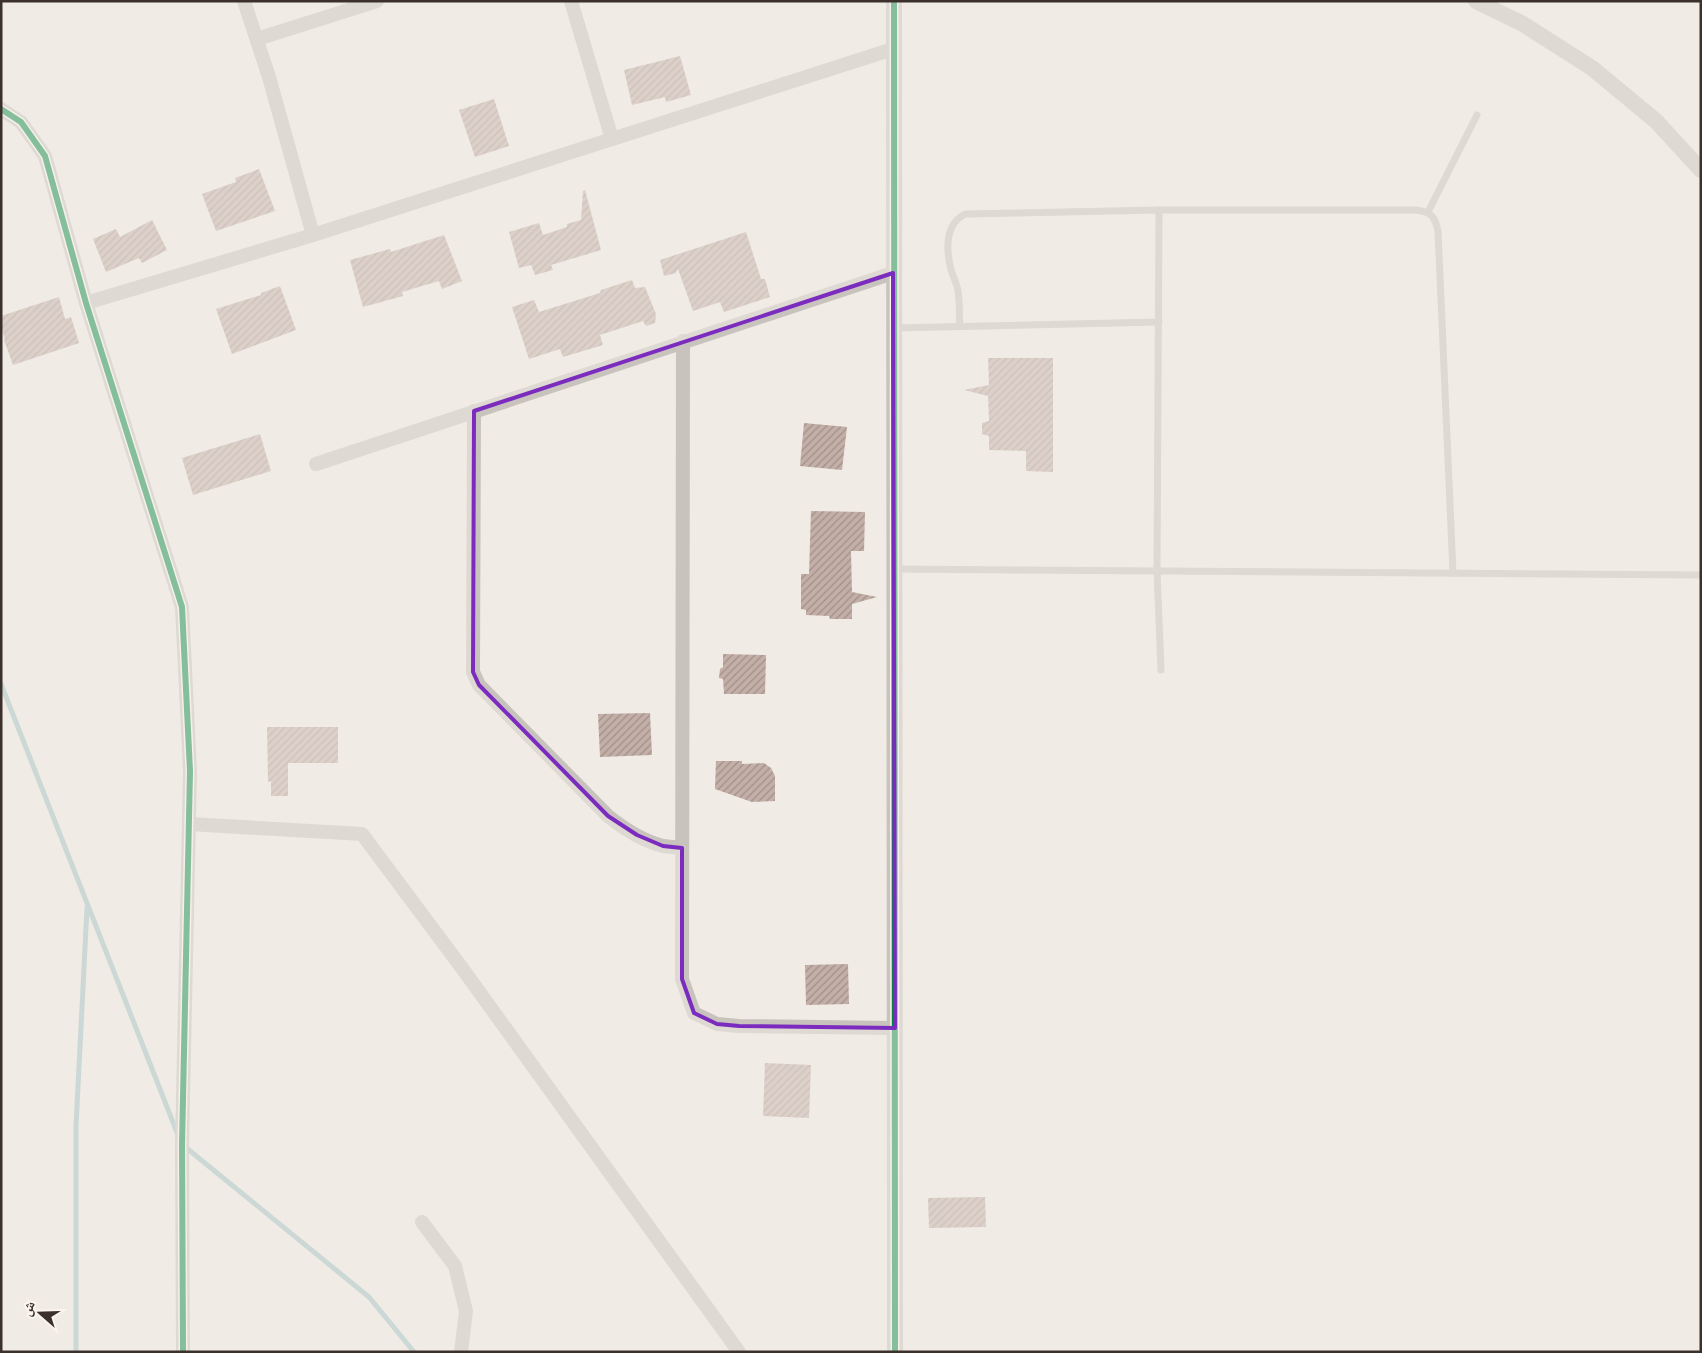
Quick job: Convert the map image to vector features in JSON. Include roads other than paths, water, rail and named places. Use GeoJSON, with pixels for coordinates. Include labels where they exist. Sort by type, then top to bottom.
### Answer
{"type":"FeatureCollection","features":[{"type":"Feature","properties":{"kind":"street"},"geometry":{"type":"LineString","coordinates":[[244,1],[269,77],[313,235]]}},
{"type":"Feature","properties":{"kind":"street"},"geometry":{"type":"LineString","coordinates":[[257,39],[377,1]]}},
{"type":"Feature","properties":{"kind":"street"},"geometry":{"type":"LineString","coordinates":[[571,1],[612,139]]}},
{"type":"Feature","properties":{"kind":"street"},"geometry":{"type":"LineString","coordinates":[[894,1],[895,1352]]}},
{"type":"Feature","properties":{"kind":"street"},"geometry":{"type":"LineString","coordinates":[[1476,1],[1523,24],[1592,68],[1656,121],[1701,170]]}},
{"type":"Feature","properties":{"kind":"street"},"geometry":{"type":"LineString","coordinates":[[86,302],[313,235],[893,49]]}},
{"type":"Feature","properties":{"kind":"street"},"geometry":{"type":"LineString","coordinates":[[1,109],[21,122],[45,156],[86,302],[182,607],[190,770],[182,1145],[183,1352]]}},
{"type":"Feature","properties":{"kind":"street"},"geometry":{"type":"LineString","coordinates":[[316,464],[893,273]]}},
{"type":"Feature","properties":{"kind":"street"},"geometry":{"type":"LineString","coordinates":[[683,342],[682,978],[694,1013],[717,1024],[739,1026],[895,1028]]}},
{"type":"Feature","properties":{"kind":"street"},"geometry":{"type":"LineString","coordinates":[[474,411],[473,672],[480,685],[608,816],[623,828],[662,846],[682,848]]}},
{"type":"Feature","properties":{"kind":"street"},"geometry":{"type":"LineString","coordinates":[[189,824],[362,834],[468,976],[739,1352]]}},
{"type":"Feature","properties":{"kind":"street"},"geometry":{"type":"LineString","coordinates":[[422,1222],[455,1266],[466,1311],[461,1352]]}},
{"type":"Feature","properties":{"kind":"lane"},"geometry":{"type":"LineString","coordinates":[[1428,212],[1477,115]]}},
{"type":"Feature","properties":{"kind":"lane"},"geometry":{"type":"LineString","coordinates":[[1159,210],[1157,571],[1161,670]]}},
{"type":"Feature","properties":{"kind":"lane"},"geometry":{"type":"LineString","coordinates":[[960,326],[958,292],[950,265],[948,241],[951,225],[957,218],[965,214],[1159,210],[1416,210],[1428,212],[1436,220],[1438,231],[1453,573]]}},
{"type":"Feature","properties":{"kind":"lane"},"geometry":{"type":"LineString","coordinates":[[894,328],[1158,322]]}},
{"type":"Feature","properties":{"kind":"lane"},"geometry":{"type":"LineString","coordinates":[[894,569],[1701,575]]}},
{"type":"Feature","properties":{"kind":"waterway"},"geometry":{"type":"LineString","coordinates":[[1,684],[178,1135]]}},
{"type":"Feature","properties":{"kind":"waterway"},"geometry":{"type":"LineString","coordinates":[[76,1352],[76,1126],[87,908]]}},
{"type":"Feature","properties":{"kind":"waterway"},"geometry":{"type":"LineString","coordinates":[[184,1146],[369,1297],[414,1352]]}}]}
